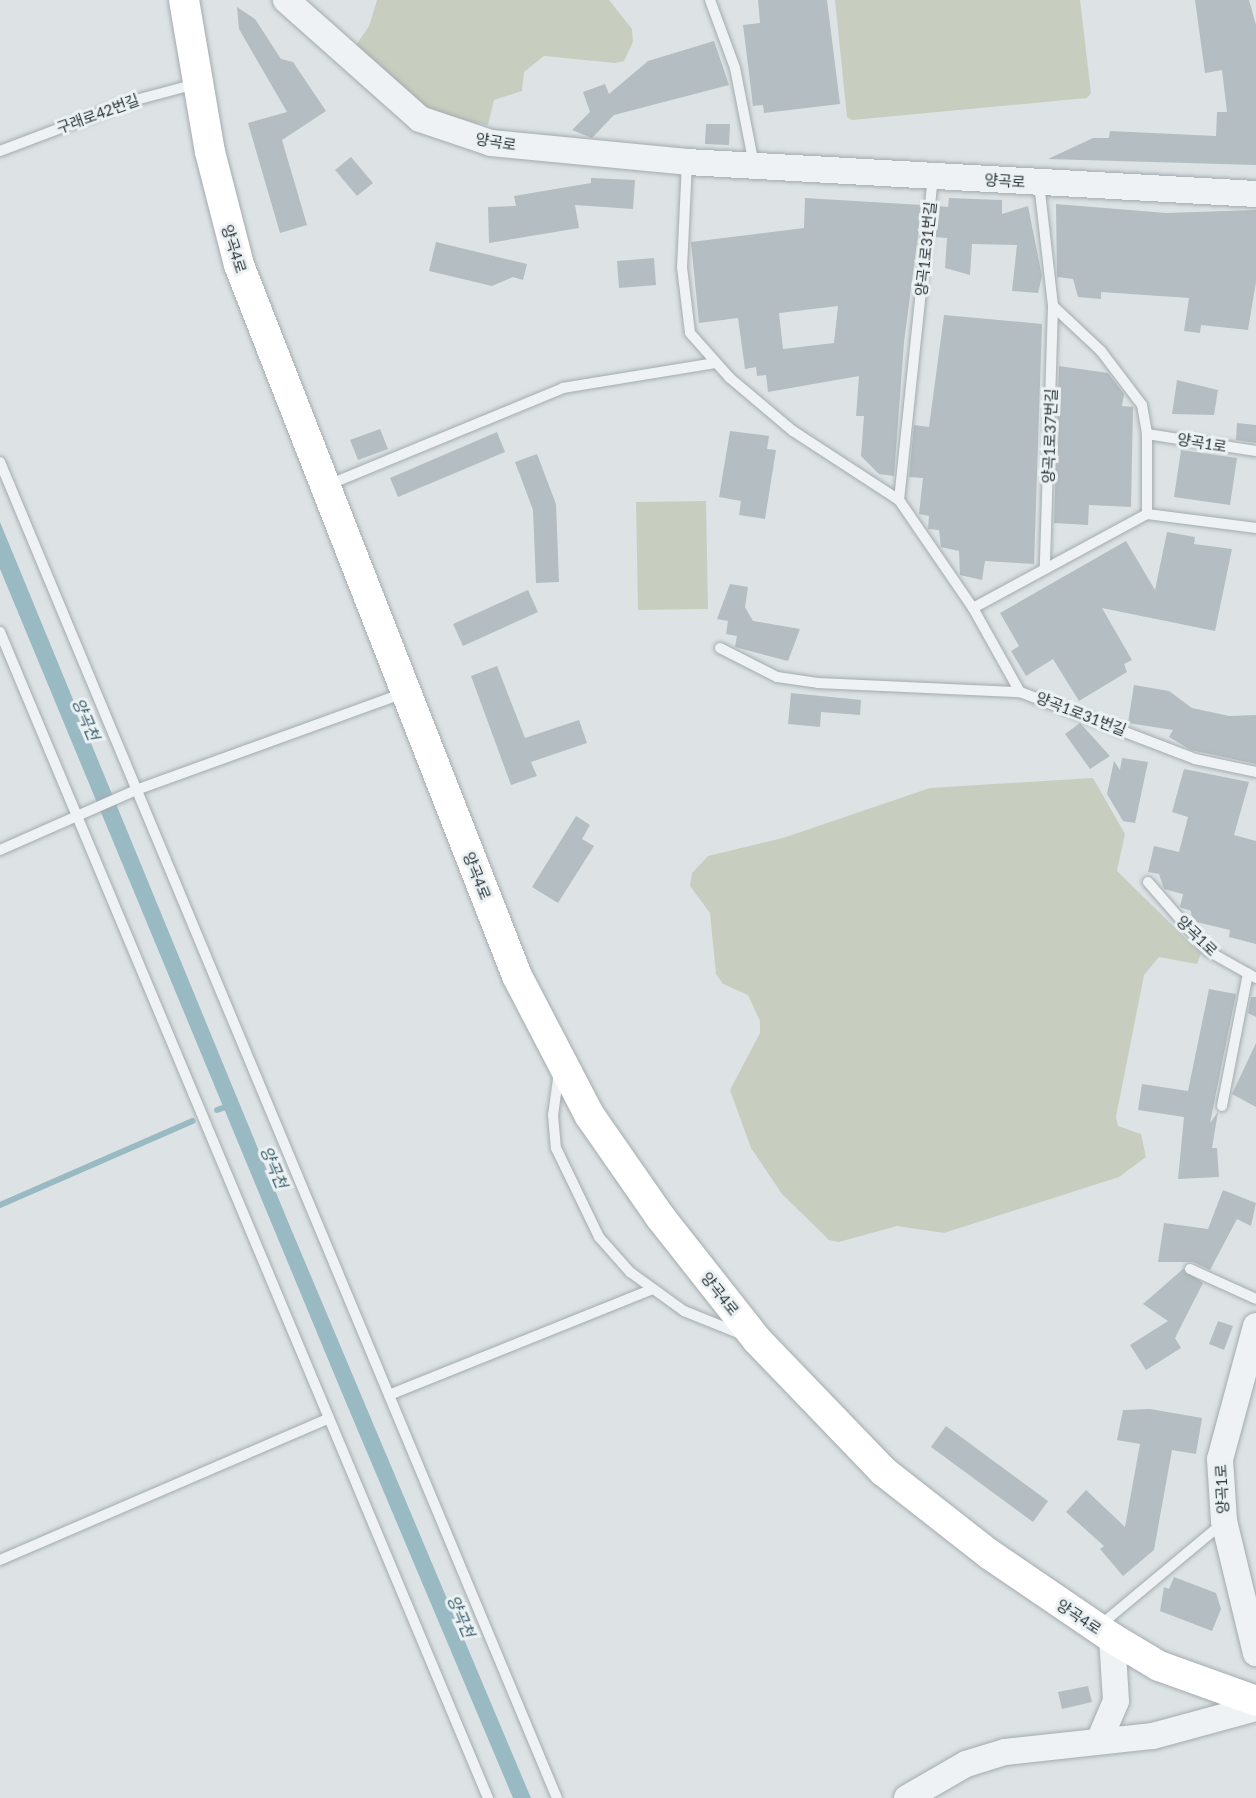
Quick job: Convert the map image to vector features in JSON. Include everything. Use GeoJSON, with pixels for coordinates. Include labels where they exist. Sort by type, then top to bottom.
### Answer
{"type":"FeatureCollection","features":[{"type":"Feature","properties":{"kind":"main road","name":"양곡4로"},"geometry":{"type":"LineString","coordinates":[[181,5],[239,266],[404,693],[517,976],[560,1066],[661,1218],[757,1340],[883,1471],[937,1516],[1104,1633],[1159,1666],[1256,1701]]}},
{"type":"Feature","properties":{"kind":"street","name":"양곡로"},"geometry":{"type":"LineString","coordinates":[[286,0],[383,91],[439,128],[491,143],[687,162],[1256,194]]}},
{"type":"Feature","properties":{"kind":"street","name":"양곡1로"},"geometry":{"type":"LineString","coordinates":[[1256,1326],[1220,1459],[1224,1521],[1256,1653]]}},
{"type":"Feature","properties":{"kind":"street"},"geometry":{"type":"LineString","coordinates":[[1099,1741],[1116,1701],[1104,1633]]}},
{"type":"Feature","properties":{"kind":"street"},"geometry":{"type":"LineString","coordinates":[[907,1798],[966,1764],[1005,1752],[1153,1736],[1256,1708]]}},
{"type":"Feature","properties":{"kind":"lane"},"geometry":{"type":"LineString","coordinates":[[710,0],[735,68],[754,165]]}},
{"type":"Feature","properties":{"kind":"lane","name":"구래로42번길"},"geometry":{"type":"LineString","coordinates":[[0,152],[132,101],[199,83]]}},
{"type":"Feature","properties":{"kind":"lane","name":"양곡1로31번길"},"geometry":{"type":"LineString","coordinates":[[687,162],[684,309],[690,333],[730,378],[793,431],[898,500],[973,608],[1020,692],[1195,759],[1256,772]]}},
{"type":"Feature","properties":{"kind":"lane","name":"양곡1로31번길"},"geometry":{"type":"LineString","coordinates":[[898,500],[933,177]]}},
{"type":"Feature","properties":{"kind":"lane","name":"양곡1로37번길"},"geometry":{"type":"LineString","coordinates":[[1039,183],[1053,306],[1045,567]]}},
{"type":"Feature","properties":{"kind":"lane"},"geometry":{"type":"LineString","coordinates":[[1053,306],[1129,385],[1142,405],[1147,434],[1147,514]]}},
{"type":"Feature","properties":{"kind":"lane"},"geometry":{"type":"LineString","coordinates":[[325,487],[563,388],[715,363]]}},
{"type":"Feature","properties":{"kind":"lane","name":"양곡1로"},"geometry":{"type":"LineString","coordinates":[[1147,434],[1256,451]]}},
{"type":"Feature","properties":{"kind":"lane"},"geometry":{"type":"LineString","coordinates":[[0,462],[557,1798]]}},
{"type":"Feature","properties":{"kind":"lane"},"geometry":{"type":"LineString","coordinates":[[973,608],[1045,567],[1147,514],[1256,528]]}},
{"type":"Feature","properties":{"kind":"lane"},"geometry":{"type":"LineString","coordinates":[[0,632],[488,1798]]}},
{"type":"Feature","properties":{"kind":"lane"},"geometry":{"type":"LineString","coordinates":[[720,648],[777,677],[818,683],[1020,692]]}},
{"type":"Feature","properties":{"kind":"lane"},"geometry":{"type":"LineString","coordinates":[[0,850],[136,790],[404,693]]}},
{"type":"Feature","properties":{"kind":"lane","name":"양곡1로"},"geometry":{"type":"LineString","coordinates":[[1148,882],[1208,951],[1252,976]]}},
{"type":"Feature","properties":{"kind":"lane"},"geometry":{"type":"LineString","coordinates":[[1222,1106],[1252,976]]}},
{"type":"Feature","properties":{"kind":"lane"},"geometry":{"type":"LineString","coordinates":[[560,1066],[552,1132],[562,1162],[604,1244],[652,1288],[705,1324],[757,1340]]}},
{"type":"Feature","properties":{"kind":"lane"},"geometry":{"type":"LineString","coordinates":[[1190,1269],[1256,1299]]}},
{"type":"Feature","properties":{"kind":"lane"},"geometry":{"type":"LineString","coordinates":[[389,1395],[652,1288]]}},
{"type":"Feature","properties":{"kind":"lane"},"geometry":{"type":"LineString","coordinates":[[0,1560],[329,1418]]}},
{"type":"Feature","properties":{"kind":"lane"},"geometry":{"type":"LineString","coordinates":[[1104,1633],[1224,1521]]}},
{"type":"Feature","properties":{"kind":"green space"},"geometry":{"type":"Polygon","coordinates":[[[377,0],[609,0],[632,29],[633,42],[624,61],[615,63],[544,56],[524,72],[522,91],[494,100],[488,125],[475,123],[426,109],[355,47],[369,26],[377,0]]]}},
{"type":"Feature","properties":{"kind":"green space"},"geometry":{"type":"Polygon","coordinates":[[[835,0],[1080,0],[1091,93],[1087,98],[852,120],[847,117],[835,0]]]}},
{"type":"Feature","properties":{"kind":"green space"},"geometry":{"type":"Polygon","coordinates":[[[706,501],[708,609],[638,610],[636,502],[706,501]]]}},
{"type":"Feature","properties":{"kind":"green space"},"geometry":{"type":"Polygon","coordinates":[[[1093,778],[1125,834],[1117,871],[1201,953],[1197,964],[1159,957],[1144,975],[1116,1117],[1118,1126],[1141,1134],[1146,1157],[1119,1177],[944,1233],[897,1226],[839,1242],[829,1240],[782,1194],[751,1148],[730,1090],[760,1033],[760,1021],[748,995],[723,984],[716,974],[710,913],[690,886],[692,873],[708,856],[783,838],[930,788],[1093,778]]]}},
{"type":"Feature","properties":{"kind":"water"},"geometry":{"type":"Polygon","coordinates":[[[0,522],[289,1224],[531,1798],[513,1798],[342,1393],[0,569],[0,522]]]}},
{"type":"Feature","properties":{"kind":"building"},"geometry":{"type":"Polygon","coordinates":[[[758,0],[827,0],[840,104],[764,113],[763,105],[753,106],[743,25],[760,23],[758,0]]]}},
{"type":"Feature","properties":{"kind":"building"},"geometry":{"type":"Polygon","coordinates":[[[1195,0],[1249,0],[1256,25],[1256,165],[1048,159],[1093,138],[1109,138],[1110,131],[1216,136],[1217,112],[1227,112],[1222,70],[1205,73],[1195,0]]]}},
{"type":"Feature","properties":{"kind":"building"},"geometry":{"type":"Polygon","coordinates":[[[237,7],[255,19],[281,59],[293,62],[326,111],[282,140],[307,225],[280,233],[248,123],[287,112],[239,29],[237,7]]]}},
{"type":"Feature","properties":{"kind":"building"},"geometry":{"type":"Polygon","coordinates":[[[714,41],[729,85],[614,115],[592,138],[572,130],[590,112],[583,92],[605,84],[609,94],[648,61],[714,41]]]}},
{"type":"Feature","properties":{"kind":"building"},"geometry":{"type":"Polygon","coordinates":[[[706,124],[730,124],[729,145],[705,144],[706,124]]]}},
{"type":"Feature","properties":{"kind":"building"},"geometry":{"type":"Polygon","coordinates":[[[351,157],[373,183],[357,196],[335,170],[351,157]]]}},
{"type":"Feature","properties":{"kind":"building"},"geometry":{"type":"Polygon","coordinates":[[[591,178],[635,180],[633,209],[575,205],[579,228],[489,243],[488,207],[516,206],[514,196],[591,183],[591,178]]]}},
{"type":"Feature","properties":{"kind":"building"},"geometry":{"type":"Polygon","coordinates":[[[805,198],[922,205],[904,342],[894,476],[879,474],[861,456],[864,416],[856,416],[859,376],[768,392],[766,375],[757,376],[756,367],[745,369],[738,318],[699,323],[691,242],[804,228],[805,198]],[[838,306],[779,313],[783,349],[834,343],[838,306]]]}},
{"type":"Feature","properties":{"kind":"building"},"geometry":{"type":"Polygon","coordinates":[[[949,198],[1002,200],[1002,214],[1028,206],[1042,276],[1038,293],[1012,291],[1017,245],[972,244],[970,275],[945,268],[947,238],[934,237],[938,206],[948,207],[949,198]]]}},
{"type":"Feature","properties":{"kind":"building"},"geometry":{"type":"Polygon","coordinates":[[[1056,204],[1166,213],[1256,210],[1256,282],[1248,330],[1201,325],[1200,333],[1184,331],[1189,298],[1101,292],[1101,299],[1078,297],[1073,279],[1057,277],[1056,204]]]}},
{"type":"Feature","properties":{"kind":"building"},"geometry":{"type":"Polygon","coordinates":[[[436,242],[527,264],[523,280],[513,277],[492,286],[429,271],[436,242]]]}},
{"type":"Feature","properties":{"kind":"building"},"geometry":{"type":"Polygon","coordinates":[[[654,258],[656,285],[619,288],[617,261],[654,258]]]}},
{"type":"Feature","properties":{"kind":"building"},"geometry":{"type":"Polygon","coordinates":[[[944,315],[1042,324],[1034,564],[985,561],[982,580],[960,575],[959,551],[941,547],[939,530],[928,529],[929,516],[919,514],[923,478],[909,477],[914,425],[929,427],[944,315]]]}},
{"type":"Feature","properties":{"kind":"building"},"geometry":{"type":"Polygon","coordinates":[[[1059,366],[1108,373],[1124,394],[1122,406],[1133,407],[1131,507],[1089,505],[1088,525],[1054,523],[1059,366]]]}},
{"type":"Feature","properties":{"kind":"building"},"geometry":{"type":"Polygon","coordinates":[[[1177,380],[1218,390],[1214,415],[1172,414],[1177,380]]]}},
{"type":"Feature","properties":{"kind":"building"},"geometry":{"type":"Polygon","coordinates":[[[1237,423],[1256,425],[1256,443],[1236,440],[1237,423]]]}},
{"type":"Feature","properties":{"kind":"building"},"geometry":{"type":"Polygon","coordinates":[[[380,429],[388,449],[358,460],[350,440],[380,429]]]}},
{"type":"Feature","properties":{"kind":"building"},"geometry":{"type":"Polygon","coordinates":[[[730,431],[769,436],[767,449],[776,450],[765,519],[739,515],[741,501],[719,497],[730,431]]]}},
{"type":"Feature","properties":{"kind":"building"},"geometry":{"type":"Polygon","coordinates":[[[497,432],[505,452],[398,497],[390,478],[497,432]]]}},
{"type":"Feature","properties":{"kind":"building"},"geometry":{"type":"Polygon","coordinates":[[[1181,450],[1237,458],[1230,505],[1174,497],[1181,450]]]}},
{"type":"Feature","properties":{"kind":"building"},"geometry":{"type":"Polygon","coordinates":[[[537,454],[556,504],[559,582],[536,583],[533,510],[515,462],[537,454]]]}},
{"type":"Feature","properties":{"kind":"building"},"geometry":{"type":"Polygon","coordinates":[[[1167,532],[1195,537],[1194,544],[1232,549],[1215,631],[1102,608],[1132,660],[1124,664],[1127,672],[1079,701],[1053,659],[1026,676],[1011,651],[1019,646],[1000,613],[1126,541],[1155,590],[1167,532]]]}},
{"type":"Feature","properties":{"kind":"building"},"geometry":{"type":"Polygon","coordinates":[[[730,584],[748,587],[745,607],[753,621],[800,629],[788,661],[735,647],[737,636],[726,634],[728,621],[717,619],[730,584]]]}},
{"type":"Feature","properties":{"kind":"building"},"geometry":{"type":"Polygon","coordinates":[[[528,590],[538,612],[463,646],[453,624],[528,590]]]}},
{"type":"Feature","properties":{"kind":"building"},"geometry":{"type":"Polygon","coordinates":[[[497,666],[525,738],[579,720],[587,743],[531,762],[537,776],[511,785],[471,676],[497,666]]]}},
{"type":"Feature","properties":{"kind":"building"},"geometry":{"type":"Polygon","coordinates":[[[1134,685],[1169,691],[1192,708],[1229,716],[1256,715],[1256,764],[1191,750],[1169,737],[1173,730],[1128,723],[1134,685]]]}},
{"type":"Feature","properties":{"kind":"building"},"geometry":{"type":"Polygon","coordinates":[[[791,693],[861,700],[860,715],[821,712],[820,727],[788,724],[791,693]]]}},
{"type":"Feature","properties":{"kind":"building"},"geometry":{"type":"Polygon","coordinates":[[[1080,723],[1110,756],[1090,769],[1065,734],[1080,723]]]}},
{"type":"Feature","properties":{"kind":"building"},"geometry":{"type":"Polygon","coordinates":[[[1122,758],[1148,762],[1135,823],[1123,821],[1107,794],[1114,761],[1120,770],[1122,758]]]}},
{"type":"Feature","properties":{"kind":"building"},"geometry":{"type":"Polygon","coordinates":[[[1184,769],[1249,782],[1234,835],[1256,841],[1256,944],[1229,937],[1230,930],[1192,921],[1191,911],[1180,907],[1183,894],[1164,889],[1159,874],[1148,872],[1154,846],[1179,852],[1188,817],[1172,812],[1184,769]]]}},
{"type":"Feature","properties":{"kind":"building"},"geometry":{"type":"Polygon","coordinates":[[[576,816],[590,825],[582,839],[594,846],[558,903],[532,887],[576,816]]]}},
{"type":"Feature","properties":{"kind":"building"},"geometry":{"type":"Polygon","coordinates":[[[1209,989],[1236,994],[1210,1123],[1218,1112],[1212,1148],[1217,1148],[1219,1177],[1178,1179],[1184,1117],[1138,1110],[1142,1084],[1188,1091],[1209,989]]]}},
{"type":"Feature","properties":{"kind":"building"},"geometry":{"type":"Polygon","coordinates":[[[1251,997],[1256,997],[1256,1017],[1248,1013],[1251,997]]]}},
{"type":"Feature","properties":{"kind":"building"},"geometry":{"type":"Polygon","coordinates":[[[1256,1043],[1256,1107],[1232,1094],[1256,1043]]]}},
{"type":"Feature","properties":{"kind":"building"},"geometry":{"type":"Polygon","coordinates":[[[1223,1190],[1256,1203],[1251,1226],[1237,1219],[1210,1270],[1193,1262],[1158,1262],[1164,1223],[1208,1229],[1223,1190]]]}},
{"type":"Feature","properties":{"kind":"building"},"geometry":{"type":"Polygon","coordinates":[[[1183,1269],[1203,1283],[1175,1338],[1181,1348],[1146,1370],[1130,1345],[1168,1321],[1143,1304],[1183,1269]]]}},
{"type":"Feature","properties":{"kind":"building"},"geometry":{"type":"Polygon","coordinates":[[[1218,1321],[1233,1326],[1224,1350],[1209,1344],[1218,1321]]]}},
{"type":"Feature","properties":{"kind":"building"},"geometry":{"type":"Polygon","coordinates":[[[1150,1409],[1202,1418],[1196,1454],[1172,1450],[1154,1550],[1123,1576],[1100,1549],[1104,1546],[1066,1512],[1086,1490],[1125,1527],[1140,1444],[1117,1440],[1123,1410],[1150,1409]]]}},
{"type":"Feature","properties":{"kind":"building"},"geometry":{"type":"Polygon","coordinates":[[[946,1426],[1048,1501],[1033,1522],[931,1447],[946,1426]]]}},
{"type":"Feature","properties":{"kind":"building"},"geometry":{"type":"Polygon","coordinates":[[[1174,1577],[1216,1593],[1221,1609],[1212,1631],[1160,1611],[1164,1587],[1169,1589],[1174,1577]]]}},
{"type":"Feature","properties":{"kind":"building"},"geometry":{"type":"Polygon","coordinates":[[[1088,1686],[1092,1702],[1062,1709],[1058,1692],[1088,1686]]]}},
{"type":"Feature","properties":{"kind":"waterway"},"geometry":{"type":"LineString","coordinates":[[217,1110],[231,1105]]}},
{"type":"Feature","properties":{"kind":"waterway"},"geometry":{"type":"LineString","coordinates":[[0,1205],[192,1121]]}},
{"type":"Feature","properties":{"kind":"water label","name":"양곡천"},"geometry":{"type":"Point","coordinates":[86,719]}},
{"type":"Feature","properties":{"kind":"water label","name":"양곡천"},"geometry":{"type":"Point","coordinates":[274,1167]}},
{"type":"Feature","properties":{"kind":"water label","name":"양곡천"},"geometry":{"type":"Point","coordinates":[461,1616]}}]}
